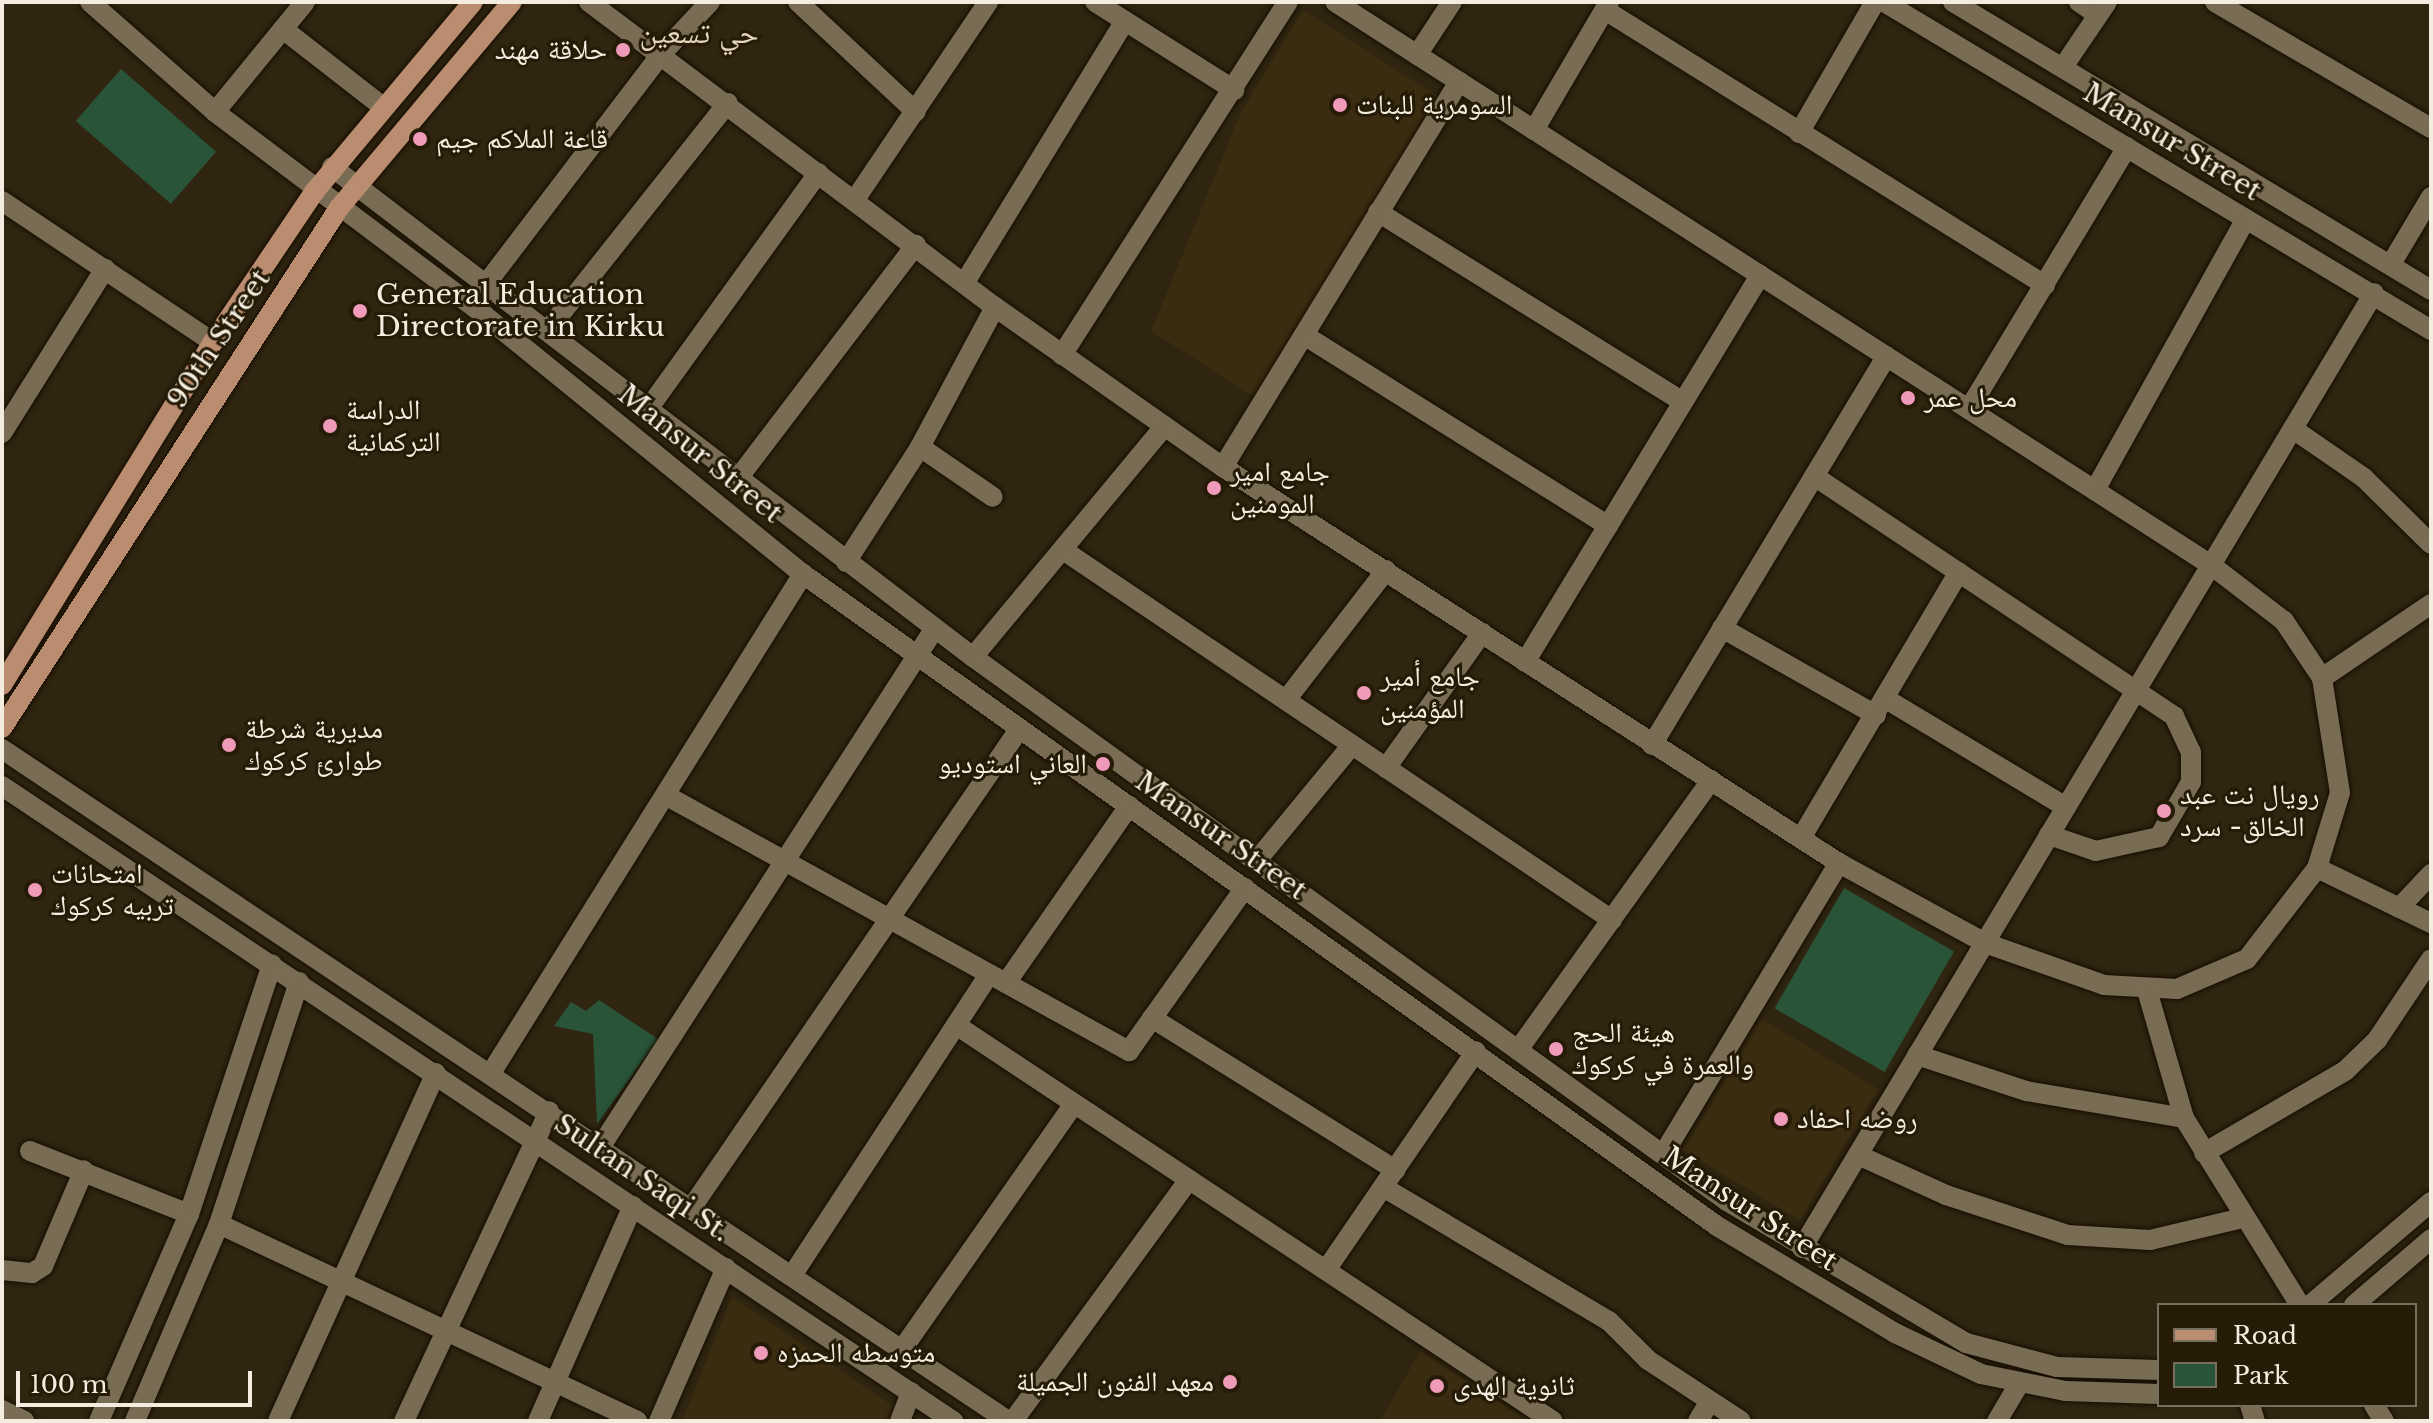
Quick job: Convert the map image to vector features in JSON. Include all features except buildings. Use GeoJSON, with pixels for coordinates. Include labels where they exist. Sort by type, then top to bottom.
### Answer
{"type":"FeatureCollection","features":[{"type":"Feature","properties":{"kind":"main road","name":"90th Street"},"geometry":{"type":"LineString","coordinates":[[2,685],[213,342],[315,191],[382,106],[473,2]]}},
{"type":"Feature","properties":{"kind":"main road","name":"90th Street"},"geometry":{"type":"LineString","coordinates":[[2,728],[339,208],[512,2]]}},
{"type":"Feature","properties":{"kind":"street","name":"Mansur Street"},"geometry":{"type":"LineString","coordinates":[[90,2],[215,112],[315,191],[484,315],[803,574],[1018,731],[1400,995],[1799,1277],[1949,1360],[2019,1384],[2157,1394]]}},
{"type":"Feature","properties":{"kind":"street"},"geometry":{"type":"LineString","coordinates":[[589,2],[663,52],[995,307],[1223,467],[1839,863],[1985,943],[2104,985],[2147,990],[2203,982],[2247,959],[2317,868],[2341,779],[2322,678],[2273,609],[2211,565],[1335,2]]}},
{"type":"Feature","properties":{"kind":"street"},"geometry":{"type":"LineString","coordinates":[[486,284],[663,52],[710,2]]}},
{"type":"Feature","properties":{"kind":"street"},"geometry":{"type":"LineString","coordinates":[[854,201],[988,2]]}},
{"type":"Feature","properties":{"kind":"street"},"geometry":{"type":"LineString","coordinates":[[1095,2],[1234,90]]}},
{"type":"Feature","properties":{"kind":"street"},"geometry":{"type":"LineString","coordinates":[[1062,355],[1288,2]]}},
{"type":"Feature","properties":{"kind":"street"},"geometry":{"type":"LineString","coordinates":[[1417,55],[1452,2]]}},
{"type":"Feature","properties":{"kind":"street"},"geometry":{"type":"LineString","coordinates":[[1799,133],[1875,2]]}},
{"type":"Feature","properties":{"kind":"street","name":"Mansur Street"},"geometry":{"type":"LineString","coordinates":[[1884,2],[2374,293],[2431,330]]}},
{"type":"Feature","properties":{"kind":"street"},"geometry":{"type":"LineString","coordinates":[[2063,67],[2102,8],[2079,2]]}},
{"type":"Feature","properties":{"kind":"street"},"geometry":{"type":"LineString","coordinates":[[2215,2],[2431,128]]}},
{"type":"Feature","properties":{"kind":"street"},"geometry":{"type":"LineString","coordinates":[[215,112],[302,3]]}},
{"type":"Feature","properties":{"kind":"street","name":"Mansur Street"},"geometry":{"type":"LineString","coordinates":[[1962,4],[2431,290]]}},
{"type":"Feature","properties":{"kind":"street"},"geometry":{"type":"LineString","coordinates":[[806,5],[916,112]]}},
{"type":"Feature","properties":{"kind":"street"},"geometry":{"type":"LineString","coordinates":[[1534,130],[1607,6],[1799,133],[2045,285]]}},
{"type":"Feature","properties":{"kind":"street"},"geometry":{"type":"LineString","coordinates":[[965,282],[1125,21]]}},
{"type":"Feature","properties":{"kind":"street"},"geometry":{"type":"LineString","coordinates":[[283,29],[382,106]]}},
{"type":"Feature","properties":{"kind":"street"},"geometry":{"type":"LineString","coordinates":[[1223,467],[1459,82]]}},
{"type":"Feature","properties":{"kind":"street"},"geometry":{"type":"LineString","coordinates":[[547,331],[728,103]]}},
{"type":"Feature","properties":{"kind":"street"},"geometry":{"type":"LineString","coordinates":[[2170,172],[2186,142]]}},
{"type":"Feature","properties":{"kind":"street"},"geometry":{"type":"LineString","coordinates":[[1969,409],[2127,147]]}},
{"type":"Feature","properties":{"kind":"street","name":"Mansur Street"},"geometry":{"type":"LineString","coordinates":[[332,167],[973,657],[1258,859],[1518,1050],[1802,1248],[1966,1343],[2057,1367],[2157,1370]]}},
{"type":"Feature","properties":{"kind":"street"},"geometry":{"type":"LineString","coordinates":[[648,409],[818,173]]}},
{"type":"Feature","properties":{"kind":"street"},"geometry":{"type":"LineString","coordinates":[[2391,264],[2431,197]]}},
{"type":"Feature","properties":{"kind":"street"},"geometry":{"type":"LineString","coordinates":[[2,201],[213,342]]}},
{"type":"Feature","properties":{"kind":"street"},"geometry":{"type":"LineString","coordinates":[[1378,212],[1683,402]]}},
{"type":"Feature","properties":{"kind":"street"},"geometry":{"type":"LineString","coordinates":[[2095,490],[2246,219]]}},
{"type":"Feature","properties":{"kind":"street"},"geometry":{"type":"LineString","coordinates":[[739,477],[916,245]]}},
{"type":"Feature","properties":{"kind":"street"},"geometry":{"type":"LineString","coordinates":[[2,433],[105,269]]}},
{"type":"Feature","properties":{"kind":"street"},"geometry":{"type":"LineString","coordinates":[[1525,662],[1760,275]]}},
{"type":"Feature","properties":{"kind":"street"},"geometry":{"type":"LineString","coordinates":[[1802,1248],[2374,293]]}},
{"type":"Feature","properties":{"kind":"street"},"geometry":{"type":"LineString","coordinates":[[846,562],[920,447],[995,307]]}},
{"type":"Feature","properties":{"kind":"street"},"geometry":{"type":"LineString","coordinates":[[1304,335],[1608,526]]}},
{"type":"Feature","properties":{"kind":"street"},"geometry":{"type":"LineString","coordinates":[[1652,745],[1887,356]]}},
{"type":"Feature","properties":{"kind":"street"},"geometry":{"type":"LineString","coordinates":[[973,657],[1165,426]]}},
{"type":"Feature","properties":{"kind":"street"},"geometry":{"type":"LineString","coordinates":[[2293,429],[2364,478],[2431,544]]}},
{"type":"Feature","properties":{"kind":"street"},"geometry":{"type":"LineString","coordinates":[[920,447],[993,497]]}},
{"type":"Feature","properties":{"kind":"street"},"geometry":{"type":"LineString","coordinates":[[1814,476],[2174,716],[2191,752],[2189,792],[2176,818],[2159,837],[2118,851],[2049,835]]}},
{"type":"Feature","properties":{"kind":"street"},"geometry":{"type":"LineString","coordinates":[[1063,550],[1612,920]]}},
{"type":"Feature","properties":{"kind":"street"},"geometry":{"type":"LineString","coordinates":[[1286,700],[1386,570]]}},
{"type":"Feature","properties":{"kind":"street"},"geometry":{"type":"LineString","coordinates":[[1801,838],[1959,572]]}},
{"type":"Feature","properties":{"kind":"street"},"geometry":{"type":"LineString","coordinates":[[491,1073],[803,574]]}},
{"type":"Feature","properties":{"kind":"street"},"geometry":{"type":"LineString","coordinates":[[2322,678],[2431,604]]}},
{"type":"Feature","properties":{"kind":"street"},"geometry":{"type":"LineString","coordinates":[[601,1146],[935,628]]}},
{"type":"Feature","properties":{"kind":"street"},"geometry":{"type":"LineString","coordinates":[[1722,628],[1881,707],[2066,807]]}},
{"type":"Feature","properties":{"kind":"street"},"geometry":{"type":"LineString","coordinates":[[1386,768],[1482,633]]}},
{"type":"Feature","properties":{"kind":"street"},"geometry":{"type":"LineString","coordinates":[[692,1207],[1018,731]]}},
{"type":"Feature","properties":{"kind":"street"},"geometry":{"type":"LineString","coordinates":[[1258,859],[1352,745]]}},
{"type":"Feature","properties":{"kind":"street"},"geometry":{"type":"LineString","coordinates":[[2,749],[1011,1421],[1189,1180]]}},
{"type":"Feature","properties":{"kind":"street"},"geometry":{"type":"LineString","coordinates":[[1518,1050],[1711,780]]}},
{"type":"Feature","properties":{"kind":"street","name":"Sultan Saqi St."},"geometry":{"type":"LineString","coordinates":[[2,786],[953,1421]]}},
{"type":"Feature","properties":{"kind":"street"},"geometry":{"type":"LineString","coordinates":[[667,796],[1129,1051],[1245,888]]}},
{"type":"Feature","properties":{"kind":"street"},"geometry":{"type":"LineString","coordinates":[[793,1274],[956,1025],[998,979],[1129,806]]}},
{"type":"Feature","properties":{"kind":"street"},"geometry":{"type":"LineString","coordinates":[[1664,1153],[1839,863]]}},
{"type":"Feature","properties":{"kind":"street"},"geometry":{"type":"LineString","coordinates":[[2317,868],[2431,923]]}},
{"type":"Feature","properties":{"kind":"street"},"geometry":{"type":"LineString","coordinates":[[2399,908],[2431,874]]}},
{"type":"Feature","properties":{"kind":"street"},"geometry":{"type":"LineString","coordinates":[[2204,1153],[2345,1071],[2377,1040],[2431,959]]}},
{"type":"Feature","properties":{"kind":"street"},"geometry":{"type":"LineString","coordinates":[[99,1421],[189,1214],[272,964]]}},
{"type":"Feature","properties":{"kind":"street"},"geometry":{"type":"LineString","coordinates":[[1400,995],[1416,973]]}},
{"type":"Feature","properties":{"kind":"street"},"geometry":{"type":"LineString","coordinates":[[135,1421],[219,1224],[299,982]]}},
{"type":"Feature","properties":{"kind":"street"},"geometry":{"type":"LineString","coordinates":[[2147,990],[2184,1118],[2242,1218],[2299,1303]]}},
{"type":"Feature","properties":{"kind":"street"},"geometry":{"type":"LineString","coordinates":[[1152,1018],[1389,1179],[1609,1321],[1648,1360],[1741,1421]]}},
{"type":"Feature","properties":{"kind":"street"},"geometry":{"type":"LineString","coordinates":[[956,1025],[1553,1421]]}},
{"type":"Feature","properties":{"kind":"street"},"geometry":{"type":"LineString","coordinates":[[1326,1270],[1476,1051]]}},
{"type":"Feature","properties":{"kind":"street"},"geometry":{"type":"LineString","coordinates":[[1917,1055],[2026,1091],[2184,1118]]}},
{"type":"Feature","properties":{"kind":"street"},"geometry":{"type":"LineString","coordinates":[[278,1421],[436,1073]]}},
{"type":"Feature","properties":{"kind":"street"},"geometry":{"type":"LineString","coordinates":[[903,1348],[1074,1104]]}},
{"type":"Feature","properties":{"kind":"street"},"geometry":{"type":"LineString","coordinates":[[404,1421],[549,1111]]}},
{"type":"Feature","properties":{"kind":"street"},"geometry":{"type":"LineString","coordinates":[[30,1151],[189,1214]]}},
{"type":"Feature","properties":{"kind":"street"},"geometry":{"type":"LineString","coordinates":[[1858,1155],[1946,1195],[2068,1235],[2150,1240],[2242,1218]]}},
{"type":"Feature","properties":{"kind":"street"},"geometry":{"type":"LineString","coordinates":[[2,1270],[32,1273],[43,1266],[84,1170]]}},
{"type":"Feature","properties":{"kind":"street"},"geometry":{"type":"LineString","coordinates":[[2312,1303],[2431,1202]]}},
{"type":"Feature","properties":{"kind":"street"},"geometry":{"type":"LineString","coordinates":[[538,1421],[633,1206]]}},
{"type":"Feature","properties":{"kind":"street"},"geometry":{"type":"LineString","coordinates":[[219,1224],[445,1335],[637,1421]]}},
{"type":"Feature","properties":{"kind":"street"},"geometry":{"type":"LineString","coordinates":[[2356,1303],[2430,1241]]}},
{"type":"Feature","properties":{"kind":"street"},"geometry":{"type":"LineString","coordinates":[[659,1421],[726,1268]]}},
{"type":"Feature","properties":{"kind":"street"},"geometry":{"type":"LineString","coordinates":[[1997,1421],[2019,1384]]}},
{"type":"Feature","properties":{"kind":"street"},"geometry":{"type":"LineString","coordinates":[[900,1421],[911,1392]]}},
{"type":"Feature","properties":{"kind":"street"},"geometry":{"type":"LineString","coordinates":[[1698,1421],[1710,1401]]}},
{"type":"Feature","properties":{"kind":"street"},"geometry":{"type":"LineString","coordinates":[[2,1410],[25,1421]]}},
{"type":"Feature","properties":{"kind":"shaded area"},"geometry":{"type":"Polygon","coordinates":[[[1303,10],[1439,97],[1260,401],[1151,331],[1241,112],[1303,10]]]}},
{"type":"Feature","properties":{"kind":"shaded area","name":"روضه احفاد"},"geometry":{"type":"Polygon","coordinates":[[[1762,1019],[1879,1089],[1800,1220],[1683,1150],[1762,1019]]]}},
{"type":"Feature","properties":{"kind":"shaded area","name":"متوسطه الحمزه"},"geometry":{"type":"Polygon","coordinates":[[[732,1297],[896,1408],[891,1421],[682,1421],[732,1297]]]}},
{"type":"Feature","properties":{"kind":"shaded area","name":"ثانوية الهدى"},"geometry":{"type":"Polygon","coordinates":[[[1420,1351],[1528,1421],[1380,1421],[1420,1351]]]}},
{"type":"Feature","properties":{"kind":"green space"},"geometry":{"type":"Polygon","coordinates":[[[121,69],[216,152],[171,204],[76,121],[121,69]]]}},
{"type":"Feature","properties":{"kind":"green space"},"geometry":{"type":"Polygon","coordinates":[[[1844,888],[1954,952],[1884,1072],[1774,1008],[1844,888]]]}},
{"type":"Feature","properties":{"kind":"green space"},"geometry":{"type":"Polygon","coordinates":[[[599,1000],[658,1039],[597,1124],[593,1034],[554,1026],[571,1002],[586,1011],[599,1000]]]}},
{"type":"Feature","properties":{"kind":"place","name":"حلاقة مهند"},"geometry":{"type":"Point","coordinates":[623,50]}},
{"type":"Feature","properties":{"kind":"place","name":"السومرية للبنات"},"geometry":{"type":"Point","coordinates":[1340,105]}},
{"type":"Feature","properties":{"kind":"place","name":"قاعة الملاكم جيم"},"geometry":{"type":"Point","coordinates":[420,139]}},
{"type":"Feature","properties":{"kind":"place","name":"General Education Directorate in Kirku"},"geometry":{"type":"Point","coordinates":[360,311]}},
{"type":"Feature","properties":{"kind":"place","name":"محل عمر"},"geometry":{"type":"Point","coordinates":[1908,398]}},
{"type":"Feature","properties":{"kind":"place","name":"الدراسة التركمانية"},"geometry":{"type":"Point","coordinates":[330,426]}},
{"type":"Feature","properties":{"kind":"place","name":"جامع امير المومنين"},"geometry":{"type":"Point","coordinates":[1214,488]}},
{"type":"Feature","properties":{"kind":"place","name":"جامع أمير المؤمنين"},"geometry":{"type":"Point","coordinates":[1364,693]}},
{"type":"Feature","properties":{"kind":"place","name":"مديرية شرطة طوارئ كركوك"},"geometry":{"type":"Point","coordinates":[229,745]}},
{"type":"Feature","properties":{"kind":"place","name":"العاني استوديو"},"geometry":{"type":"Point","coordinates":[1103,764]}},
{"type":"Feature","properties":{"kind":"place","name":"رويال نت عبد الخالق- سرد"},"geometry":{"type":"Point","coordinates":[2164,811]}},
{"type":"Feature","properties":{"kind":"place","name":"امتحانات تربيه كركوك"},"geometry":{"type":"Point","coordinates":[35,890]}},
{"type":"Feature","properties":{"kind":"place","name":"هيئة الحج والعمرة في كركوك"},"geometry":{"type":"Point","coordinates":[1556,1049]}},
{"type":"Feature","properties":{"kind":"place","name":"روضه احفاد"},"geometry":{"type":"Point","coordinates":[1781,1119]}},
{"type":"Feature","properties":{"kind":"place","name":"متوسطه الحمزه"},"geometry":{"type":"Point","coordinates":[761,1353]}},
{"type":"Feature","properties":{"kind":"place","name":"معهد الفنون الجميلة"},"geometry":{"type":"Point","coordinates":[1230,1382]}},
{"type":"Feature","properties":{"kind":"place","name":"ثانوية الهدى"},"geometry":{"type":"Point","coordinates":[1437,1386]}},
{"type":"Feature","properties":{"kind":"district","name":"حي تسعين"},"geometry":{"type":"Point","coordinates":[699,33]}}]}
